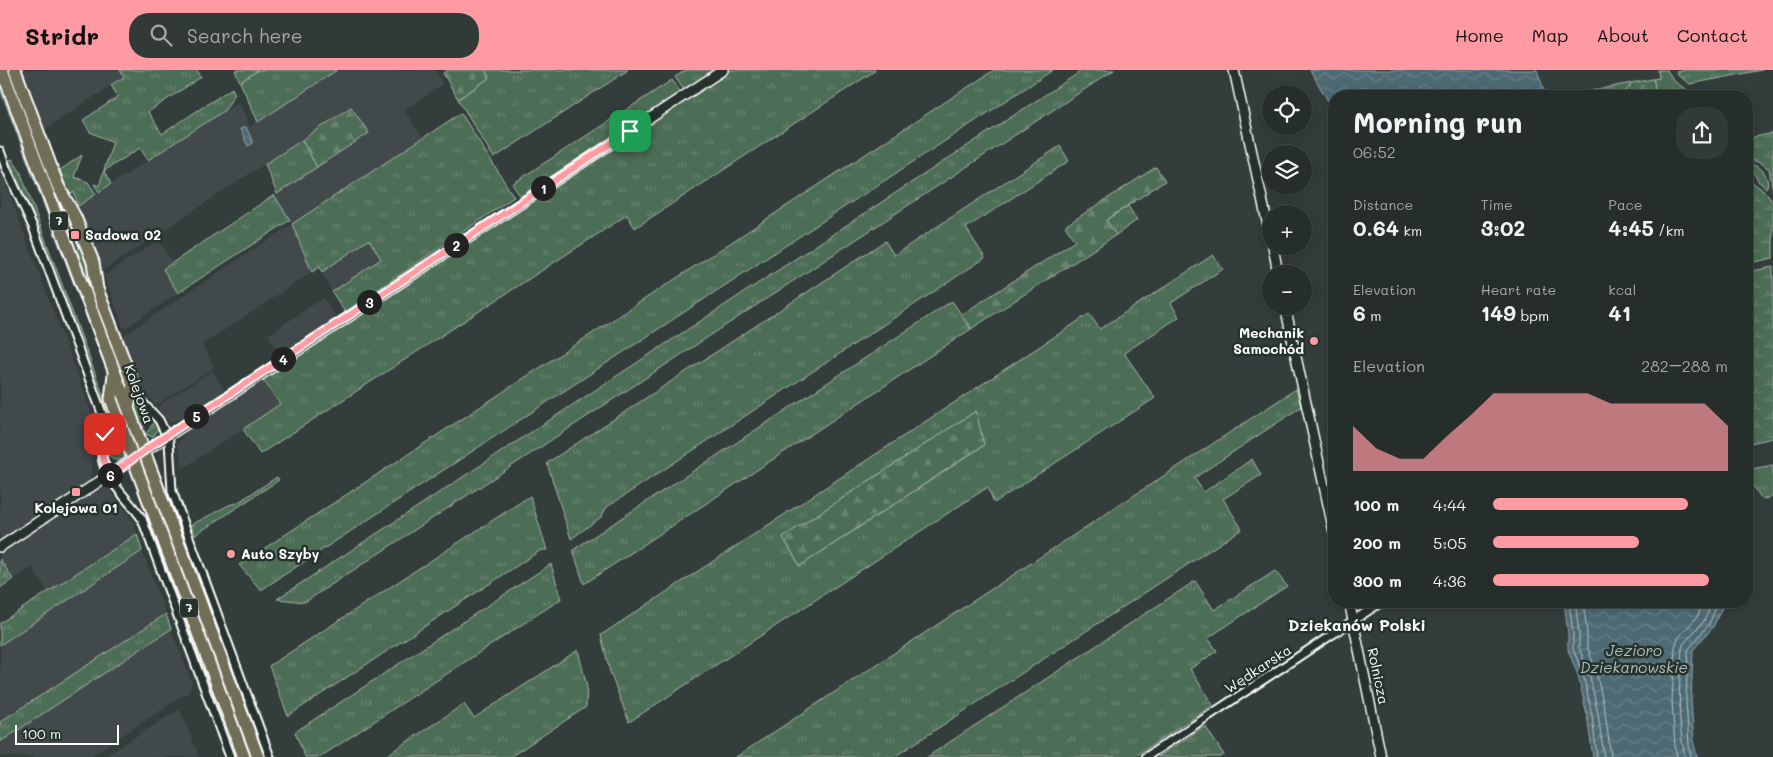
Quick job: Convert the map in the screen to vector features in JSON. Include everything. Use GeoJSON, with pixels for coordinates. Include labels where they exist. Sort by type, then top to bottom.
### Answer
{"type":"FeatureCollection","features":[{"type":"Feature","properties":{"kind":"highway","name":"Kolejowa"},"geometry":{"type":"LineString","coordinates":[[2,70],[258,757]]}},
{"type":"Feature","properties":{"kind":"highway"},"geometry":{"type":"LineString","coordinates":[[15,70],[58,186],[75,217],[93,262],[97,289],[133,385],[128,408]]}},
{"type":"Feature","properties":{"kind":"highway","name":"Kolejowa"},"geometry":{"type":"LineString","coordinates":[[115,372],[111,399],[244,757]]}},
{"type":"Feature","properties":{"kind":"street"},"geometry":{"type":"LineString","coordinates":[[0,547],[723,70]]}},
{"type":"Feature","properties":{"kind":"street"},"geometry":{"type":"LineString","coordinates":[[1234,70],[1263,205]]}},
{"type":"Feature","properties":{"kind":"street"},"geometry":{"type":"LineString","coordinates":[[0,151],[33,227],[98,400],[105,424],[102,456],[109,476],[142,519],[230,757]]}},
{"type":"Feature","properties":{"kind":"street"},"geometry":{"type":"LineString","coordinates":[[1288,315],[1328,504]]}},
{"type":"Feature","properties":{"kind":"street"},"geometry":{"type":"LineString","coordinates":[[133,385],[142,402],[159,420],[167,436],[170,448],[172,491],[270,757]]}},
{"type":"Feature","properties":{"kind":"street","name":"Rolnicza"},"geometry":{"type":"LineString","coordinates":[[1350,608],[1381,757]]}},
{"type":"Feature","properties":{"kind":"street","name":"Wędkarska"},"geometry":{"type":"LineString","coordinates":[[1146,757],[1372,608]]}},
{"type":"Feature","properties":{"kind":"shaded area"},"geometry":{"type":"Polygon","coordinates":[[[23,70],[120,70],[124,77],[45,129],[23,70]]]}},
{"type":"Feature","properties":{"kind":"shaded area"},"geometry":{"type":"Polygon","coordinates":[[[337,70],[435,70],[443,84],[404,110],[423,138],[292,224],[274,195],[369,133],[351,107],[102,271],[78,206],[239,101],[250,127],[337,70]]]}},
{"type":"Feature","properties":{"kind":"shaded area"},"geometry":{"type":"Polygon","coordinates":[[[0,169],[96,425],[90,480],[0,540],[0,169]]]}},
{"type":"Feature","properties":{"kind":"shaded area"},"geometry":{"type":"Polygon","coordinates":[[[292,224],[312,272],[202,345],[214,366],[212,369],[156,405],[140,386],[122,339],[126,334],[292,224]]]}},
{"type":"Feature","properties":{"kind":"shaded area"},"geometry":{"type":"Polygon","coordinates":[[[158,240],[173,262],[163,269],[178,293],[124,329],[104,276],[158,240]]]}},
{"type":"Feature","properties":{"kind":"shaded area"},"geometry":{"type":"Polygon","coordinates":[[[368,240],[382,259],[332,292],[322,272],[324,269],[368,240]]]}},
{"type":"Feature","properties":{"kind":"shaded area"},"geometry":{"type":"Polygon","coordinates":[[[323,298],[337,318],[281,355],[268,335],[323,298]]]}},
{"type":"Feature","properties":{"kind":"shaded area"},"geometry":{"type":"Polygon","coordinates":[[[212,371],[225,391],[181,421],[179,419],[169,422],[157,407],[212,371]]]}},
{"type":"Feature","properties":{"kind":"shaded area"},"geometry":{"type":"Polygon","coordinates":[[[262,378],[280,404],[182,469],[177,445],[187,430],[186,428],[262,378]]]}},
{"type":"Feature","properties":{"kind":"shaded area"},"geometry":{"type":"Polygon","coordinates":[[[108,488],[131,518],[137,534],[48,592],[32,567],[13,579],[0,559],[0,553],[97,489],[108,488]]]}},
{"type":"Feature","properties":{"kind":"shaded area"},"geometry":{"type":"Polygon","coordinates":[[[142,551],[166,614],[0,722],[0,645],[142,551]]]}},
{"type":"Feature","properties":{"kind":"shaded area"},"geometry":{"type":"Polygon","coordinates":[[[171,629],[192,683],[189,692],[89,757],[0,757],[0,742],[171,629]]]}},
{"type":"Feature","properties":{"kind":"shaded area"},"geometry":{"type":"Polygon","coordinates":[[[180,709],[199,757],[103,757],[180,709]]]}},
{"type":"Feature","properties":{"kind":"green space"},"geometry":{"type":"Polygon","coordinates":[[[9,70],[11,70],[77,237],[67,218],[65,219],[62,213],[9,70]]]}},
{"type":"Feature","properties":{"kind":"green space"},"geometry":{"type":"Polygon","coordinates":[[[120,70],[197,70],[201,77],[148,112],[162,134],[232,88],[235,94],[224,111],[148,160],[140,148],[104,171],[111,184],[99,192],[94,184],[99,186],[113,142],[90,132],[83,120],[118,97],[111,85],[124,77],[120,70]]]}},
{"type":"Feature","properties":{"kind":"green space"},"geometry":{"type":"Polygon","coordinates":[[[235,70],[258,70],[240,82],[235,70]]]}},
{"type":"Feature","properties":{"kind":"green space"},"geometry":{"type":"Polygon","coordinates":[[[258,70],[337,70],[258,122],[240,82],[258,70]]]}},
{"type":"Feature","properties":{"kind":"green space"},"geometry":{"type":"Polygon","coordinates":[[[447,70],[485,70],[489,78],[458,99],[443,73],[447,70]]]}},
{"type":"Feature","properties":{"kind":"green space"},"geometry":{"type":"Polygon","coordinates":[[[485,70],[628,70],[494,158],[458,99],[489,78],[485,70]]]}},
{"type":"Feature","properties":{"kind":"green space"},"geometry":{"type":"Polygon","coordinates":[[[686,70],[714,70],[684,90],[675,77],[686,70]]]}},
{"type":"Feature","properties":{"kind":"green space"},"geometry":{"type":"Polygon","coordinates":[[[730,70],[876,70],[635,228],[627,215],[260,454],[243,429],[280,404],[262,378],[730,70]]]}},
{"type":"Feature","properties":{"kind":"green space"},"geometry":{"type":"Polygon","coordinates":[[[994,70],[1053,70],[261,590],[239,565],[994,70]]]}},
{"type":"Feature","properties":{"kind":"green space"},"geometry":{"type":"Polygon","coordinates":[[[1083,70],[1114,70],[305,602],[277,599],[1083,70]]]}},
{"type":"Feature","properties":{"kind":"green space"},"geometry":{"type":"Polygon","coordinates":[[[1658,70],[1667,70],[1674,81],[1687,90],[1654,90],[1653,79],[1659,78],[1658,70]]]}},
{"type":"Feature","properties":{"kind":"green space"},"geometry":{"type":"Polygon","coordinates":[[[1686,70],[1762,70],[1690,84],[1676,72],[1686,70]]]}},
{"type":"Feature","properties":{"kind":"green space"},"geometry":{"type":"Polygon","coordinates":[[[0,75],[132,431],[130,432],[0,89],[0,75]]]}},
{"type":"Feature","properties":{"kind":"green space"},"geometry":{"type":"Polygon","coordinates":[[[1653,79],[1655,86],[1654,90],[1627,90],[1631,83],[1653,79]]]}},
{"type":"Feature","properties":{"kind":"green space"},"geometry":{"type":"Polygon","coordinates":[[[672,80],[681,92],[521,197],[512,184],[672,80]]]}},
{"type":"Feature","properties":{"kind":"green space"},"geometry":{"type":"Polygon","coordinates":[[[1631,83],[1628,90],[1595,90],[1631,83]]]}},
{"type":"Feature","properties":{"kind":"green space"},"geometry":{"type":"Polygon","coordinates":[[[351,107],[369,133],[317,167],[302,140],[351,107]]]}},
{"type":"Feature","properties":{"kind":"green space"},"geometry":{"type":"Polygon","coordinates":[[[461,113],[514,197],[345,312],[332,292],[381,259],[368,240],[322,272],[320,267],[312,272],[292,224],[461,113]]]}},
{"type":"Feature","properties":{"kind":"green space"},"geometry":{"type":"Polygon","coordinates":[[[1773,133],[1773,191],[1769,169],[1761,163],[1753,161],[1753,137],[1773,133]]]}},
{"type":"Feature","properties":{"kind":"green space"},"geometry":{"type":"Polygon","coordinates":[[[302,140],[317,167],[277,194],[265,164],[302,140]]]}},
{"type":"Feature","properties":{"kind":"green space"},"geometry":{"type":"Polygon","coordinates":[[[1060,146],[1069,161],[966,228],[985,258],[607,507],[601,517],[571,539],[547,463],[885,241],[894,255],[1060,146]]]}},
{"type":"Feature","properties":{"kind":"green space"},"geometry":{"type":"Polygon","coordinates":[[[82,155],[74,177],[88,182],[96,194],[78,206],[74,192],[69,195],[60,170],[82,155]]]}},
{"type":"Feature","properties":{"kind":"green space"},"geometry":{"type":"Polygon","coordinates":[[[12,159],[20,171],[119,438],[110,446],[111,434],[108,418],[38,227],[9,160],[12,159]]]}},
{"type":"Feature","properties":{"kind":"green space"},"geometry":{"type":"Polygon","coordinates":[[[1753,165],[1765,173],[1768,184],[1766,188],[1759,182],[1753,172],[1753,165]]]}},
{"type":"Feature","properties":{"kind":"green space"},"geometry":{"type":"Polygon","coordinates":[[[1156,167],[1165,181],[1106,220],[1116,235],[971,329],[961,315],[1075,241],[1065,226],[1156,167]]]}},
{"type":"Feature","properties":{"kind":"green space"},"geometry":{"type":"Polygon","coordinates":[[[1753,182],[1764,191],[1773,202],[1773,258],[1753,262],[1753,182]]]}},
{"type":"Feature","properties":{"kind":"green space"},"geometry":{"type":"Polygon","coordinates":[[[274,195],[290,220],[178,293],[163,269],[274,195]]]}},
{"type":"Feature","properties":{"kind":"green space"},"geometry":{"type":"Polygon","coordinates":[[[1128,206],[1137,220],[1116,235],[1106,220],[1128,206]]]}},
{"type":"Feature","properties":{"kind":"green space"},"geometry":{"type":"Polygon","coordinates":[[[80,239],[129,382],[153,417],[142,429],[77,250],[79,248],[76,241],[80,239]]]}},
{"type":"Feature","properties":{"kind":"green space"},"geometry":{"type":"Polygon","coordinates":[[[1213,255],[1223,269],[1171,303],[1179,317],[1124,353],[1155,398],[994,503],[988,487],[629,722],[610,672],[601,635],[1089,314],[1100,329],[1213,255]],[[976,411],[783,537],[800,566],[983,446],[976,411]]]}},
{"type":"Feature","properties":{"kind":"green space"},"geometry":{"type":"Polygon","coordinates":[[[1773,267],[1773,438],[1753,442],[1753,271],[1773,267]]]}},
{"type":"Feature","properties":{"kind":"green space"},"geometry":{"type":"Polygon","coordinates":[[[952,301],[971,329],[584,584],[573,550],[952,301]]]}},
{"type":"Feature","properties":{"kind":"green space"},"geometry":{"type":"Polygon","coordinates":[[[1296,389],[1301,407],[1194,478],[1204,492],[1252,459],[1261,475],[1223,499],[1242,529],[894,757],[736,757],[1296,389]]]}},
{"type":"Feature","properties":{"kind":"green space"},"geometry":{"type":"Polygon","coordinates":[[[976,411],[984,445],[800,566],[783,537],[976,411]]]}},
{"type":"Feature","properties":{"kind":"green space"},"geometry":{"type":"Polygon","coordinates":[[[156,420],[159,427],[153,437],[145,434],[147,432],[156,420]]]}},
{"type":"Feature","properties":{"kind":"green space"},"geometry":{"type":"Polygon","coordinates":[[[121,444],[125,455],[123,460],[115,460],[108,453],[121,444]]]}},
{"type":"Feature","properties":{"kind":"green space"},"geometry":{"type":"Polygon","coordinates":[[[1773,465],[1773,497],[1762,499],[1753,486],[1753,469],[1773,465]]]}},
{"type":"Feature","properties":{"kind":"green space"},"geometry":{"type":"Polygon","coordinates":[[[277,477],[279,480],[195,535],[191,525],[229,505],[237,503],[277,477]]]}},
{"type":"Feature","properties":{"kind":"green space"},"geometry":{"type":"Polygon","coordinates":[[[530,496],[547,550],[541,550],[288,716],[269,666],[530,496]]]}},
{"type":"Feature","properties":{"kind":"green space"},"geometry":{"type":"Polygon","coordinates":[[[137,534],[142,551],[0,645],[0,623],[137,534]]]}},
{"type":"Feature","properties":{"kind":"green space"},"geometry":{"type":"Polygon","coordinates":[[[0,559],[13,579],[0,588],[0,559]]]}},
{"type":"Feature","properties":{"kind":"green space"},"geometry":{"type":"Polygon","coordinates":[[[551,564],[561,599],[320,757],[305,757],[295,732],[551,564]]]}},
{"type":"Feature","properties":{"kind":"green space"},"geometry":{"type":"Polygon","coordinates":[[[1275,571],[1287,586],[1208,638],[1217,651],[1190,669],[1213,705],[1134,757],[927,757],[1195,581],[1214,610],[1275,571]]]}},
{"type":"Feature","properties":{"kind":"green space"},"geometry":{"type":"Polygon","coordinates":[[[166,614],[171,629],[0,742],[0,722],[166,614]]]}},
{"type":"Feature","properties":{"kind":"green space"},"geometry":{"type":"Polygon","coordinates":[[[578,650],[587,687],[586,707],[510,757],[384,757],[464,704],[474,718],[578,650]]]}},
{"type":"Feature","properties":{"kind":"green space"},"geometry":{"type":"Polygon","coordinates":[[[1205,726],[1224,755],[1220,757],[1158,757],[1205,726]]]}},
{"type":"Feature","properties":{"kind":"water"},"geometry":{"type":"Polygon","coordinates":[[[1310,70],[1537,70],[1544,90],[1328,90],[1328,101],[1310,70]]]}},
{"type":"Feature","properties":{"kind":"water"},"geometry":{"type":"Polygon","coordinates":[[[246,127],[253,143],[248,146],[240,129],[246,127]]]}},
{"type":"Feature","properties":{"kind":"water","name":"Jezioro Dziekanowskie"},"geometry":{"type":"Polygon","coordinates":[[[1565,608],[1722,608],[1713,627],[1693,650],[1691,701],[1694,744],[1697,757],[1593,757],[1587,715],[1578,675],[1568,650],[1565,608]]]}},
{"type":"Feature","properties":{"kind":"place","name":"Sadowa 02"},"geometry":{"type":"Point","coordinates":[75,235]}},
{"type":"Feature","properties":{"kind":"place","name":"Mechanik Samochód"},"geometry":{"type":"Point","coordinates":[1314,341]}},
{"type":"Feature","properties":{"kind":"place","name":"Kolejowa 01"},"geometry":{"type":"Point","coordinates":[76,492]}},
{"type":"Feature","properties":{"kind":"place","name":"Auto Szyby"},"geometry":{"type":"Point","coordinates":[231,554]}},
{"type":"Feature","properties":{"kind":"district","name":"Dziekanów Polski"},"geometry":{"type":"Point","coordinates":[1357,625]}},
{"type":"Feature","properties":{"kind":"route"},"geometry":{"type":"LineString","coordinates":[[105,434],[102,456],[109,476],[134,460],[158,441],[630,131]]}}]}
